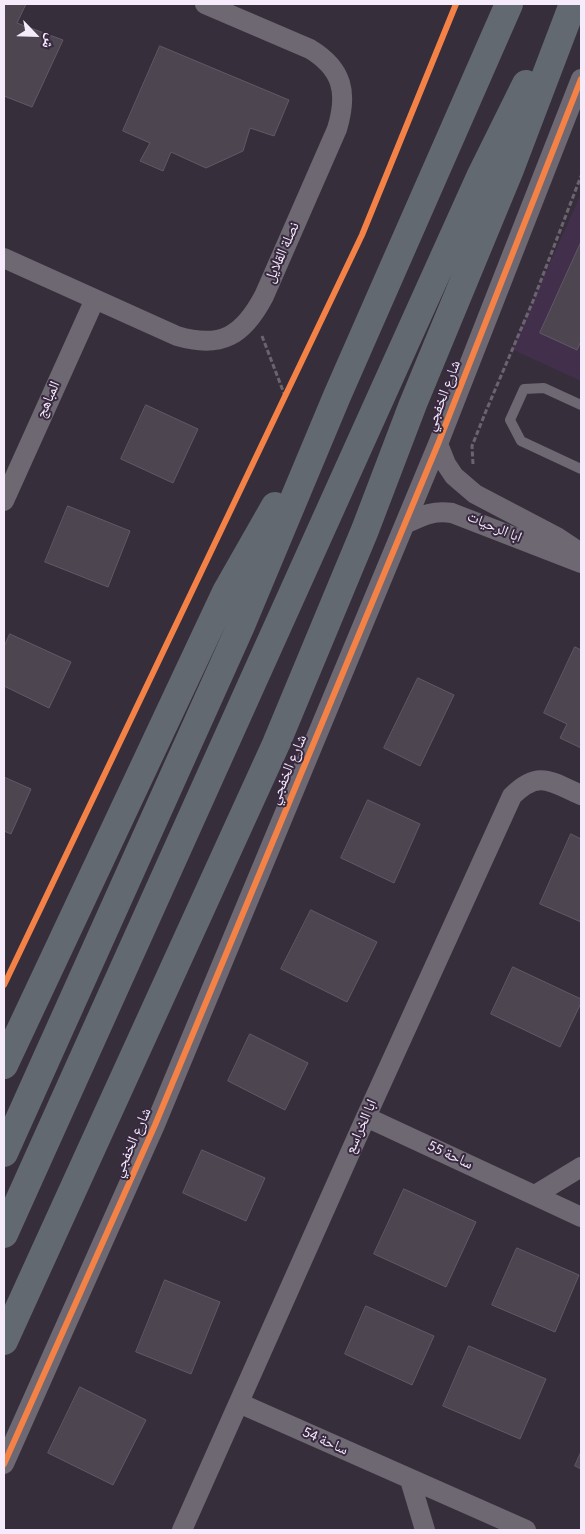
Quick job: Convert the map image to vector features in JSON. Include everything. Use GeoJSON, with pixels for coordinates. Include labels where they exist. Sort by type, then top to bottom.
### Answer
{"type":"FeatureCollection","features":[{"type":"Feature","properties":{"kind":"highway"},"geometry":{"type":"LineString","coordinates":[[4,1153],[240,628],[337,396],[509,4]]}},
{"type":"Feature","properties":{"kind":"highway"},"geometry":{"type":"LineString","coordinates":[[4,1234],[480,177],[566,4]]}},
{"type":"Feature","properties":{"kind":"highway"},"geometry":{"type":"LineString","coordinates":[[4,1341],[276,744],[365,530],[413,404],[509,172],[573,4]]}},
{"type":"Feature","properties":{"kind":"highway"},"geometry":{"type":"LineString","coordinates":[[4,1065],[226,592],[337,396]]}},
{"type":"Feature","properties":{"kind":"street","name":"نصلة القلايل"},"geometry":{"type":"LineString","coordinates":[[4,258],[177,336],[190,340],[220,340],[240,330],[254,315],[338,129],[342,114],[343,92],[341,81],[332,67],[310,49],[204,4]]}},
{"type":"Feature","properties":{"kind":"street","name":"شارع الخفجي"},"geometry":{"type":"LineString","coordinates":[[4,1464],[155,1125],[438,444],[581,79]]}},
{"type":"Feature","properties":{"kind":"street","name":"المباهج"},"geometry":{"type":"LineString","coordinates":[[4,502],[95,299]]}},
{"type":"Feature","properties":{"kind":"street","name":"ابا الرحيات"},"geometry":{"type":"LineString","coordinates":[[438,444],[446,464],[454,476],[475,494],[581,553]]}},
{"type":"Feature","properties":{"kind":"street","name":"ابا الرحيات"},"geometry":{"type":"LineString","coordinates":[[405,524],[438,511],[452,512],[581,563]]}},
{"type":"Feature","properties":{"kind":"street","name":"ابا الخراسع"},"geometry":{"type":"LineString","coordinates":[[182,1530],[366,1117],[512,796],[522,786],[541,779],[581,795]]}},
{"type":"Feature","properties":{"kind":"street","name":"ساحة 55"},"geometry":{"type":"LineString","coordinates":[[366,1117],[581,1217]]}},
{"type":"Feature","properties":{"kind":"street"},"geometry":{"type":"LineString","coordinates":[[535,1195],[581,1167]]}},
{"type":"Feature","properties":{"kind":"street","name":"ساحة 54"},"geometry":{"type":"LineString","coordinates":[[239,1403],[526,1530]]}},
{"type":"Feature","properties":{"kind":"street"},"geometry":{"type":"LineString","coordinates":[[410,1480],[425,1530]]}},
{"type":"Feature","properties":{"kind":"lane"},"geometry":{"type":"LineString","coordinates":[[581,406],[544,388],[524,389],[510,420],[521,441],[581,469]]}},
{"type":"Feature","properties":{"kind":"path"},"geometry":{"type":"LineString","coordinates":[[464,484],[474,468],[472,446],[533,301],[581,176]]}},
{"type":"Feature","properties":{"kind":"path"},"geometry":{"type":"LineString","coordinates":[[254,315],[285,396]]}},
{"type":"Feature","properties":{"kind":"path"},"geometry":{"type":"LineString","coordinates":[[280,405],[289,388]]}},
{"type":"Feature","properties":{"kind":"shaded area"},"geometry":{"type":"Polygon","coordinates":[[[581,194],[581,381],[511,349],[581,194]]]}},
{"type":"Feature","properties":{"kind":"building"},"geometry":{"type":"Polygon","coordinates":[[[4,4],[26,4],[17,23],[63,40],[32,107],[4,96],[4,4]]]}},
{"type":"Feature","properties":{"kind":"building"},"geometry":{"type":"Polygon","coordinates":[[[160,46],[289,100],[274,136],[250,128],[243,151],[206,168],[171,152],[163,171],[140,161],[150,143],[123,131],[160,46]]]}},
{"type":"Feature","properties":{"kind":"building"},"geometry":{"type":"Polygon","coordinates":[[[581,242],[581,341],[577,350],[540,333],[581,242]]]}},
{"type":"Feature","properties":{"kind":"building"},"geometry":{"type":"Polygon","coordinates":[[[146,405],[198,429],[173,483],[121,459],[146,405]]]}},
{"type":"Feature","properties":{"kind":"building"},"geometry":{"type":"Polygon","coordinates":[[[68,506],[130,531],[108,587],[45,562],[68,506]]]}},
{"type":"Feature","properties":{"kind":"building"},"geometry":{"type":"Polygon","coordinates":[[[10,634],[71,662],[49,708],[4,686],[4,647],[10,634]]]}},
{"type":"Feature","properties":{"kind":"building"},"geometry":{"type":"Polygon","coordinates":[[[575,647],[581,650],[581,748],[560,738],[567,724],[544,713],[575,647]]]}},
{"type":"Feature","properties":{"kind":"building"},"geometry":{"type":"Polygon","coordinates":[[[418,678],[454,695],[420,766],[384,748],[418,678]]]}},
{"type":"Feature","properties":{"kind":"building"},"geometry":{"type":"Polygon","coordinates":[[[4,777],[31,789],[11,834],[4,831],[4,777]]]}},
{"type":"Feature","properties":{"kind":"building"},"geometry":{"type":"Polygon","coordinates":[[[368,800],[420,824],[394,883],[341,858],[368,800]]]}},
{"type":"Feature","properties":{"kind":"building"},"geometry":{"type":"Polygon","coordinates":[[[571,834],[581,839],[581,922],[540,904],[571,834]]]}},
{"type":"Feature","properties":{"kind":"building"},"geometry":{"type":"Polygon","coordinates":[[[311,910],[377,942],[347,1002],[281,969],[311,910]]]}},
{"type":"Feature","properties":{"kind":"building"},"geometry":{"type":"Polygon","coordinates":[[[513,967],[581,999],[581,1003],[560,1047],[491,1014],[513,967]]]}},
{"type":"Feature","properties":{"kind":"building"},"geometry":{"type":"Polygon","coordinates":[[[250,1034],[308,1063],[285,1110],[228,1081],[250,1034]]]}},
{"type":"Feature","properties":{"kind":"building"},"geometry":{"type":"Polygon","coordinates":[[[202,1150],[265,1178],[246,1221],[183,1193],[202,1150]]]}},
{"type":"Feature","properties":{"kind":"building"},"geometry":{"type":"Polygon","coordinates":[[[404,1189],[476,1222],[446,1287],[374,1254],[404,1189]]]}},
{"type":"Feature","properties":{"kind":"building"},"geometry":{"type":"Polygon","coordinates":[[[517,1248],[579,1275],[555,1332],[492,1305],[517,1248]]]}},
{"type":"Feature","properties":{"kind":"building"},"geometry":{"type":"Polygon","coordinates":[[[165,1280],[220,1302],[191,1374],[136,1352],[165,1280]]]}},
{"type":"Feature","properties":{"kind":"building"},"geometry":{"type":"Polygon","coordinates":[[[366,1306],[434,1336],[412,1385],[345,1354],[366,1306]]]}},
{"type":"Feature","properties":{"kind":"building"},"geometry":{"type":"Polygon","coordinates":[[[469,1346],[546,1379],[520,1439],[443,1406],[469,1346]]]}},
{"type":"Feature","properties":{"kind":"building"},"geometry":{"type":"Polygon","coordinates":[[[80,1387],[146,1420],[113,1485],[48,1453],[80,1387]]]}},
{"type":"Feature","properties":{"kind":"building"},"geometry":{"type":"Polygon","coordinates":[[[581,1452],[581,1469],[575,1466],[581,1452]]]}},
{"type":"Feature","properties":{"kind":"cycle path"},"geometry":{"type":"LineString","coordinates":[[4,985],[362,235],[456,4]]}},
{"type":"Feature","properties":{"kind":"cycle path"},"geometry":{"type":"LineString","coordinates":[[4,1464],[155,1125],[438,444],[581,79]]}}]}
